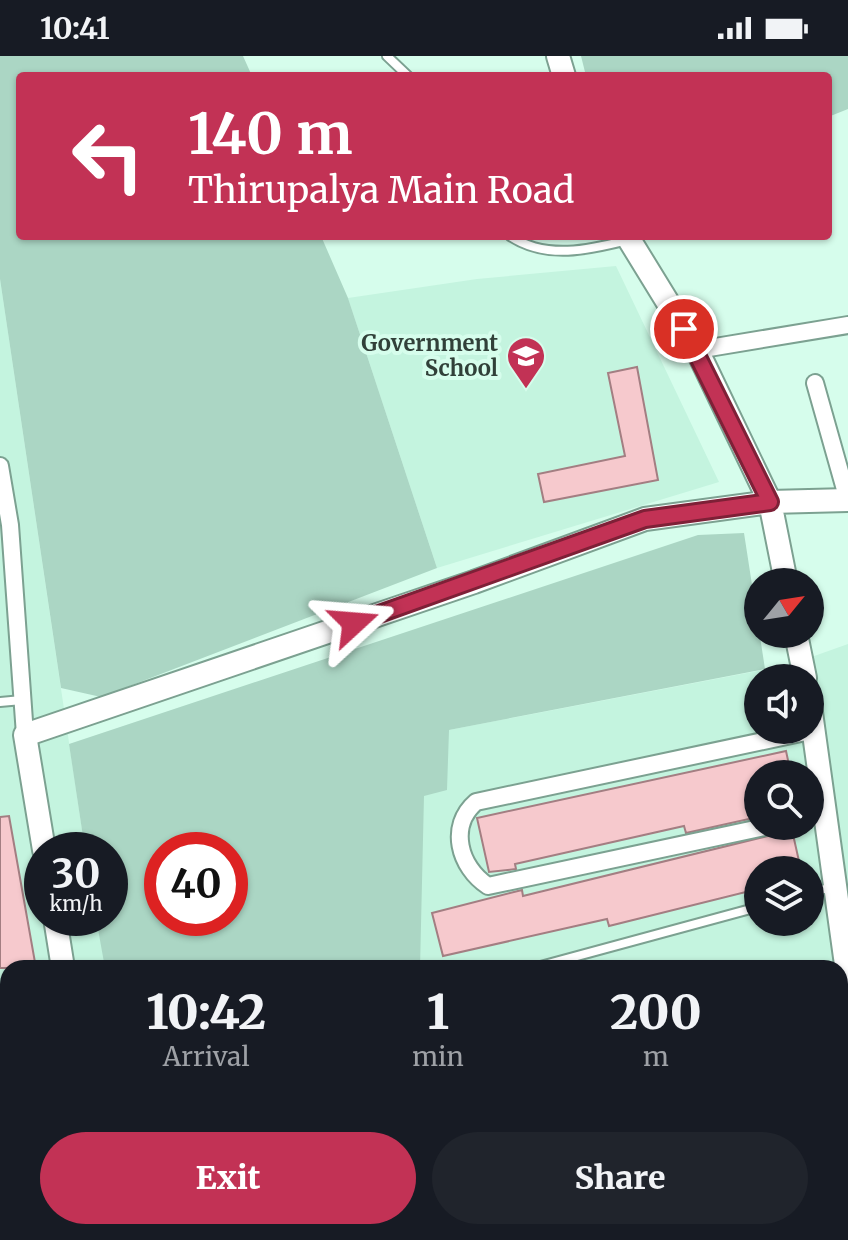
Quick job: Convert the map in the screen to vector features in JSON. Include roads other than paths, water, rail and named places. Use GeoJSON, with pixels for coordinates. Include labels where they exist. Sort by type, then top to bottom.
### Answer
{"type":"FeatureCollection","features":[{"type":"Feature","properties":{"kind":"street"},"geometry":{"type":"LineString","coordinates":[[630,240],[697,350],[770,502],[783,568]]}},
{"type":"Feature","properties":{"kind":"street"},"geometry":{"type":"LineString","coordinates":[[697,350],[848,325]]}},
{"type":"Feature","properties":{"kind":"street"},"geometry":{"type":"LineString","coordinates":[[25,735],[459,587],[645,519],[770,502],[848,500],[815,383]]}},
{"type":"Feature","properties":{"kind":"street"},"geometry":{"type":"LineString","coordinates":[[0,466],[25,735],[41,832]]}},
{"type":"Feature","properties":{"kind":"street"},"geometry":{"type":"LineString","coordinates":[[744,831],[488,886],[476,878],[465,863],[458,828],[465,811],[476,802],[749,744]]}},
{"type":"Feature","properties":{"kind":"street"},"geometry":{"type":"LineString","coordinates":[[824,835],[837,886],[846,960]]}},
{"type":"Feature","properties":{"kind":"street"},"geometry":{"type":"LineString","coordinates":[[58,936],[62,960]]}},
{"type":"Feature","properties":{"kind":"lane"},"geometry":{"type":"LineString","coordinates":[[387,56],[399,72]]}},
{"type":"Feature","properties":{"kind":"lane"},"geometry":{"type":"LineString","coordinates":[[516,240],[522,244],[569,252],[620,240]]}},
{"type":"Feature","properties":{"kind":"lane"},"geometry":{"type":"LineString","coordinates":[[0,702],[23,700]]}},
{"type":"Feature","properties":{"kind":"lane"},"geometry":{"type":"LineString","coordinates":[[824,889],[837,886]]}},
{"type":"Feature","properties":{"kind":"lane"},"geometry":{"type":"LineString","coordinates":[[563,960],[744,911]]}},
{"type":"Feature","properties":{"kind":"place","name":"Government School"},"geometry":{"type":"Point","coordinates":[526,390]}}]}
